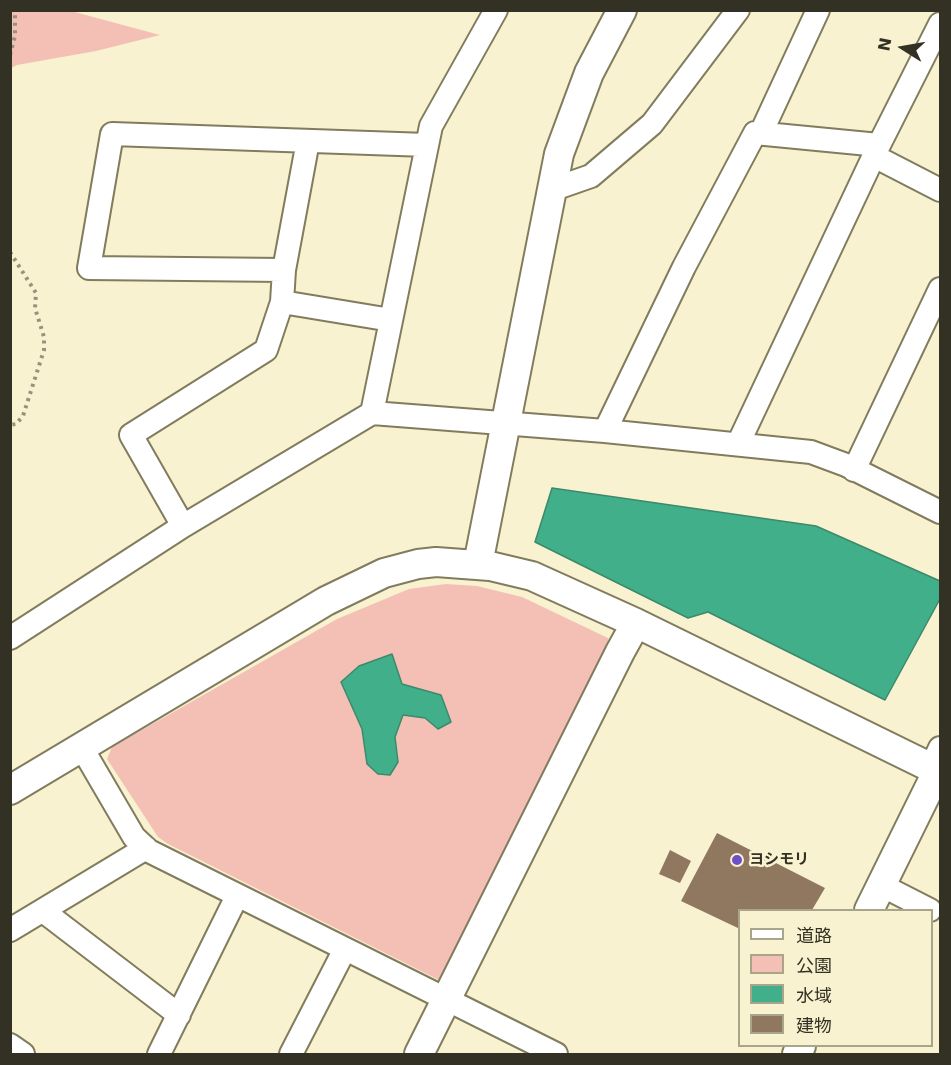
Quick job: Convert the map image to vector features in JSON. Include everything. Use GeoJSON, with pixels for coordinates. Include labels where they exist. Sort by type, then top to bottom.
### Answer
{"type":"FeatureCollection","features":[{"type":"Feature","properties":{"kind":"street"},"geometry":{"type":"LineString","coordinates":[[372,413],[431,126],[495,10]]}},
{"type":"Feature","properties":{"kind":"street"},"geometry":{"type":"LineString","coordinates":[[478,564],[559,154],[574,109],[622,10]]}},
{"type":"Feature","properties":{"kind":"street"},"geometry":{"type":"LineString","coordinates":[[551,190],[591,176],[652,124],[738,10]]}},
{"type":"Feature","properties":{"kind":"street"},"geometry":{"type":"LineString","coordinates":[[761,133],[818,10]]}},
{"type":"Feature","properties":{"kind":"street"},"geometry":{"type":"LineString","coordinates":[[738,444],[877,150],[940,24]]}},
{"type":"Feature","properties":{"kind":"street"},"geometry":{"type":"LineString","coordinates":[[605,432],[689,257],[755,133],[877,150],[940,190]]}},
{"type":"Feature","properties":{"kind":"street"},"geometry":{"type":"LineString","coordinates":[[284,270],[89,268],[112,135],[427,145]]}},
{"type":"Feature","properties":{"kind":"street"},"geometry":{"type":"LineString","coordinates":[[183,526],[131,435],[266,350],[282,302],[284,270],[308,141]]}},
{"type":"Feature","properties":{"kind":"street"},"geometry":{"type":"LineString","coordinates":[[854,470],[940,289]]}},
{"type":"Feature","properties":{"kind":"street"},"geometry":{"type":"LineString","coordinates":[[282,302],[391,320]]}},
{"type":"Feature","properties":{"kind":"street"},"geometry":{"type":"LineString","coordinates":[[10,638],[183,526],[372,413],[506,423],[811,452],[854,470],[940,512]]}},
{"type":"Feature","properties":{"kind":"street"},"geometry":{"type":"LineString","coordinates":[[10,790],[348,589],[384,573],[418,564],[451,562],[478,564],[532,576],[938,764],[869,909]]}},
{"type":"Feature","properties":{"kind":"street"},"geometry":{"type":"LineString","coordinates":[[419,1054],[636,623]]}},
{"type":"Feature","properties":{"kind":"street"},"geometry":{"type":"LineString","coordinates":[[82,748],[134,837],[148,851],[547,1052]]}},
{"type":"Feature","properties":{"kind":"street"},"geometry":{"type":"LineString","coordinates":[[10,930],[146,848]]}},
{"type":"Feature","properties":{"kind":"street"},"geometry":{"type":"LineString","coordinates":[[881,885],[927,909]]}},
{"type":"Feature","properties":{"kind":"street"},"geometry":{"type":"LineString","coordinates":[[159,1054],[237,896]]}},
{"type":"Feature","properties":{"kind":"street"},"geometry":{"type":"LineString","coordinates":[[43,911],[179,1015]]}},
{"type":"Feature","properties":{"kind":"street"},"geometry":{"type":"LineString","coordinates":[[291,1054],[345,949]]}},
{"type":"Feature","properties":{"kind":"street"},"geometry":{"type":"LineString","coordinates":[[10,1045],[23,1054]]}},
{"type":"Feature","properties":{"kind":"path"},"geometry":{"type":"LineString","coordinates":[[10,55],[15,36],[15,10]]}},
{"type":"Feature","properties":{"kind":"path"},"geometry":{"type":"LineString","coordinates":[[10,252],[36,292],[35,308],[44,337],[44,350],[23,416],[16,424],[10,425]]}},
{"type":"Feature","properties":{"kind":"green space"},"geometry":{"type":"Polygon","coordinates":[[[11,10],[71,11],[160,35],[11,68],[11,10]]]}},
{"type":"Feature","properties":{"kind":"green space"},"geometry":{"type":"Polygon","coordinates":[[[446,584],[477,586],[522,597],[608,638],[609,644],[441,981],[168,844],[158,837],[107,759],[112,747],[337,619],[409,589],[446,584]]]}},
{"type":"Feature","properties":{"kind":"water"},"geometry":{"type":"Polygon","coordinates":[[[552,488],[816,526],[940,581],[940,599],[885,700],[708,612],[688,618],[535,542],[552,488]]]}},
{"type":"Feature","properties":{"kind":"water"},"geometry":{"type":"Polygon","coordinates":[[[392,654],[402,684],[441,695],[451,722],[438,729],[425,718],[403,715],[395,737],[398,762],[390,775],[378,774],[367,764],[362,729],[341,682],[359,666],[392,654]]]}},
{"type":"Feature","properties":{"kind":"building","name":"ヨシモリ"},"geometry":{"type":"Polygon","coordinates":[[[717,833],[825,888],[813,909],[738,909],[738,928],[681,901],[717,833]]]}},
{"type":"Feature","properties":{"kind":"building"},"geometry":{"type":"Polygon","coordinates":[[[670,850],[691,861],[680,883],[659,874],[670,850]]]}},
{"type":"Feature","properties":{"kind":"place","name":"ヨシモリ"},"geometry":{"type":"Point","coordinates":[737,860]}}]}
